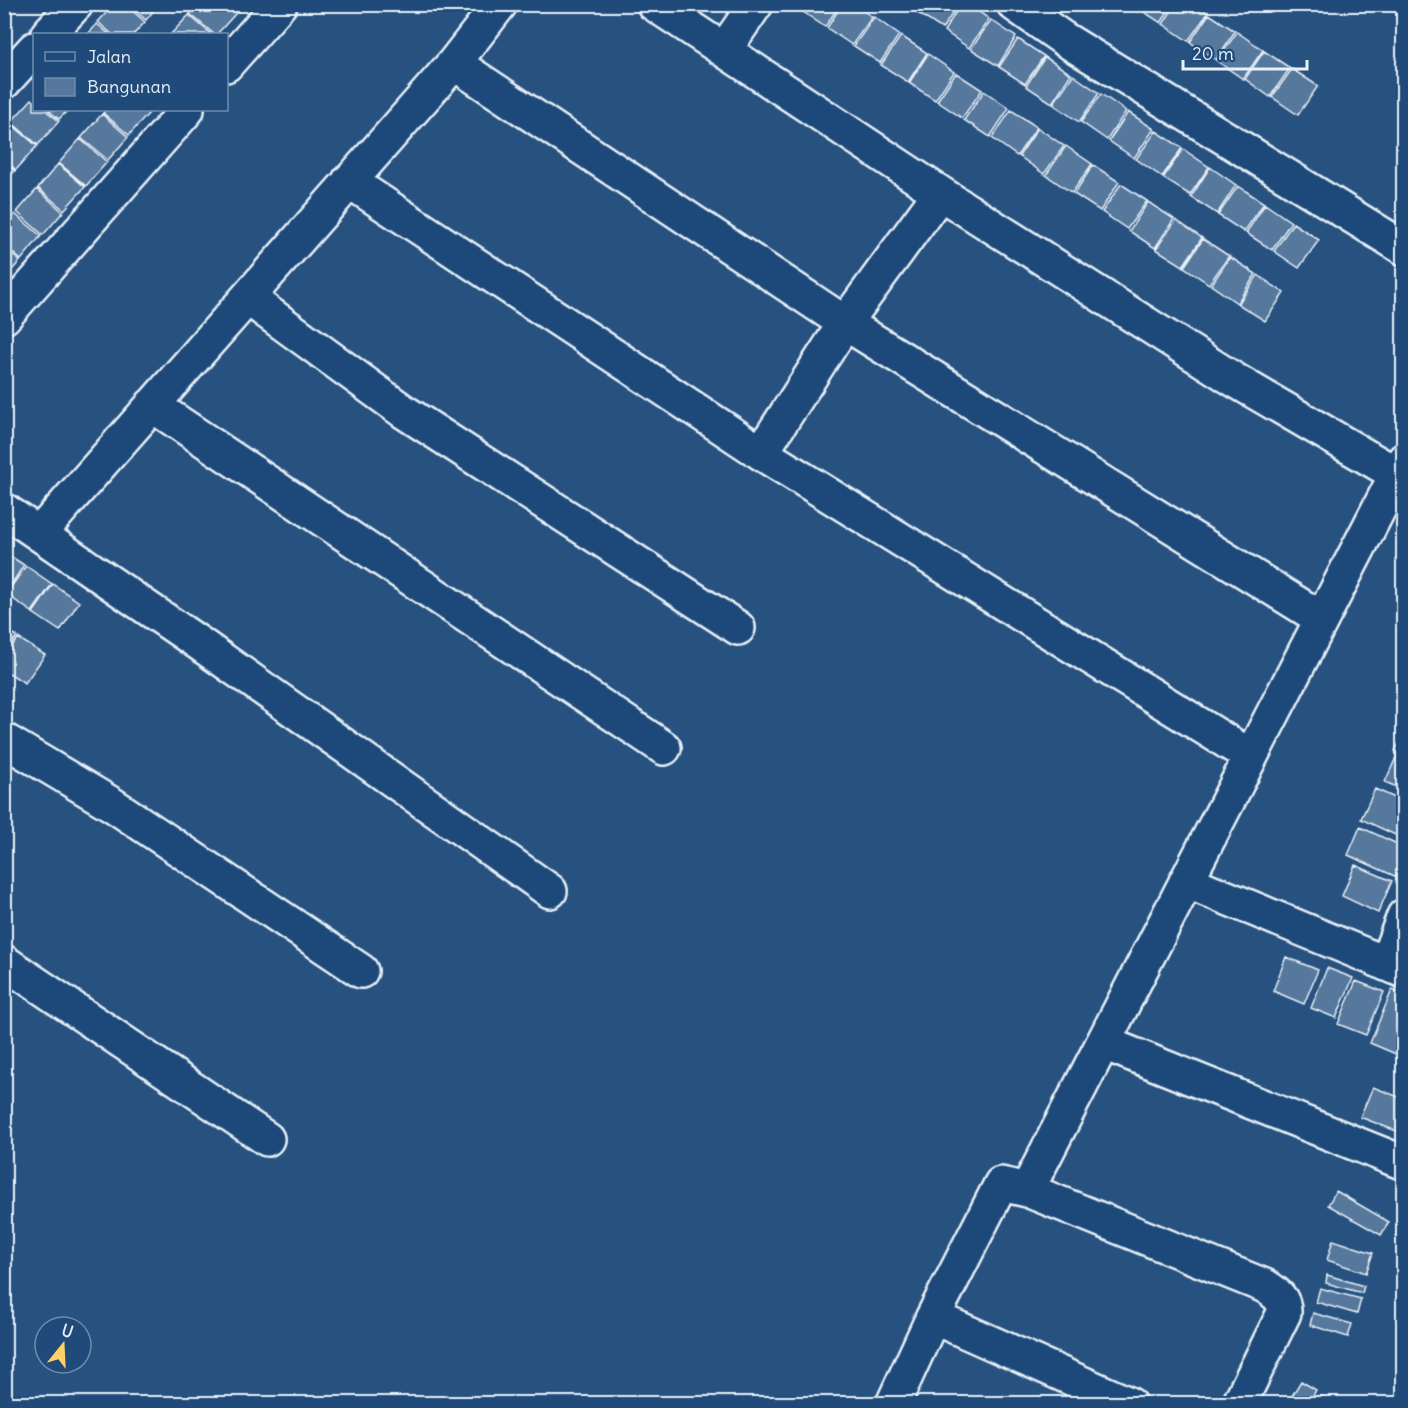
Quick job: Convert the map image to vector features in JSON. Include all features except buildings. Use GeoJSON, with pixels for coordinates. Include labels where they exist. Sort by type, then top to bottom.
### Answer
{"type":"FeatureCollection","features":[{"type":"Feature","properties":{"kind":"street"},"geometry":{"type":"LineString","coordinates":[[49,33],[76,4]]}},
{"type":"Feature","properties":{"kind":"street"},"geometry":{"type":"LineString","coordinates":[[228,63],[280,4]]}},
{"type":"Feature","properties":{"kind":"street"},"geometry":{"type":"LineString","coordinates":[[39,534],[454,63],[500,4]]}},
{"type":"Feature","properties":{"kind":"street"},"geometry":{"type":"LineString","coordinates":[[654,4],[940,193],[1233,379],[1400,467],[1027,1190]]}},
{"type":"Feature","properties":{"kind":"street"},"geometry":{"type":"LineString","coordinates":[[724,50],[756,4]]}},
{"type":"Feature","properties":{"kind":"street"},"geometry":{"type":"LineString","coordinates":[[1014,4],[1064,39],[1404,248]]}},
{"type":"Feature","properties":{"kind":"street"},"geometry":{"type":"LineString","coordinates":[[4,82],[33,50]]}},
{"type":"Feature","properties":{"kind":"street"},"geometry":{"type":"LineString","coordinates":[[454,63],[845,323],[1322,619]]}},
{"type":"Feature","properties":{"kind":"street"},"geometry":{"type":"LineString","coordinates":[[4,317],[186,111]]}},
{"type":"Feature","properties":{"kind":"street"},"geometry":{"type":"LineString","coordinates":[[349,182],[761,453],[1250,756]]}},
{"type":"Feature","properties":{"kind":"street"},"geometry":{"type":"LineString","coordinates":[[761,453],[845,323],[940,193]]}},
{"type":"Feature","properties":{"kind":"street"},"geometry":{"type":"LineString","coordinates":[[248,298],[403,411],[738,628]]}},
{"type":"Feature","properties":{"kind":"street"},"geometry":{"type":"LineString","coordinates":[[153,405],[664,748]]}},
{"type":"Feature","properties":{"kind":"street"},"geometry":{"type":"LineString","coordinates":[[4,510],[200,644],[550,891]]}},
{"type":"Feature","properties":{"kind":"street"},"geometry":{"type":"LineString","coordinates":[[4,740],[113,805],[361,970]]}},
{"type":"Feature","properties":{"kind":"street"},"geometry":{"type":"LineString","coordinates":[[1186,881],[1395,967],[1404,916]]}},
{"type":"Feature","properties":{"kind":"street"},"geometry":{"type":"LineString","coordinates":[[4,962],[267,1139]]}},
{"type":"Feature","properties":{"kind":"street"},"geometry":{"type":"LineString","coordinates":[[1104,1042],[1404,1163]]}},
{"type":"Feature","properties":{"kind":"street"},"geometry":{"type":"LineString","coordinates":[[893,1404],[933,1317],[1001,1184],[1027,1190],[1265,1286],[1280,1297],[1284,1305],[1284,1313],[1239,1404]]}},
{"type":"Feature","properties":{"kind":"street"},"geometry":{"type":"LineString","coordinates":[[933,1317],[1129,1404]]}}]}
